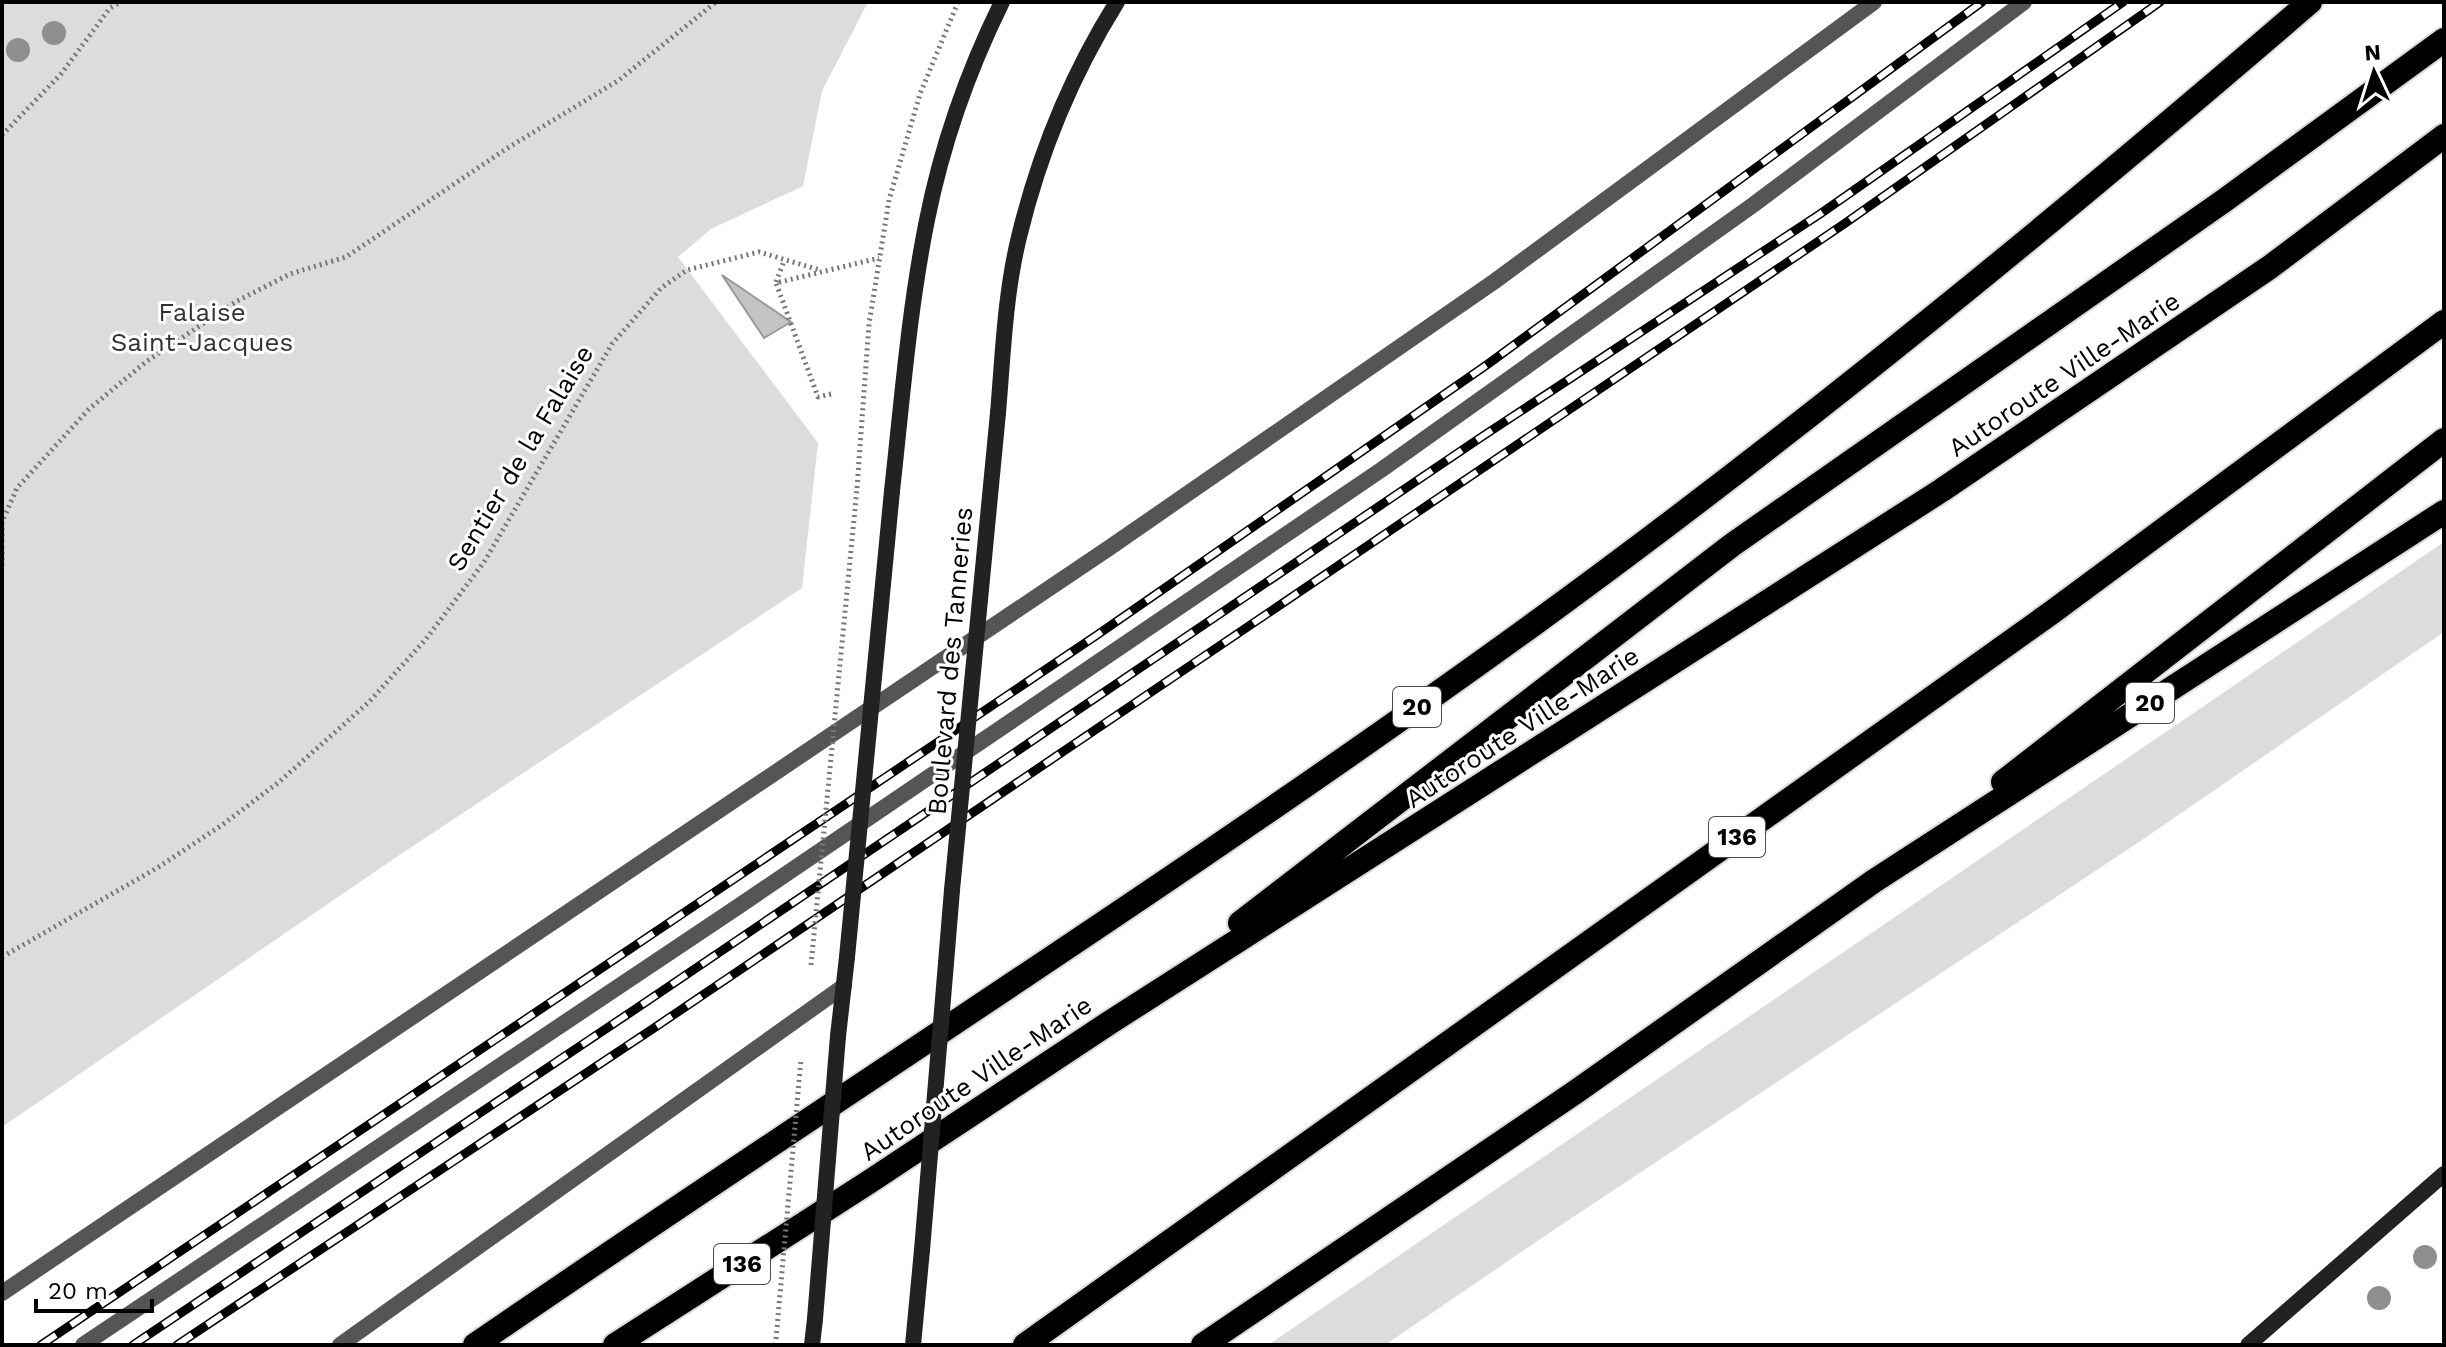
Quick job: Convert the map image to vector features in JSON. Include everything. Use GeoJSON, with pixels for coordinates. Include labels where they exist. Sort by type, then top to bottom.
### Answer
{"type":"FeatureCollection","features":[{"type":"Feature","properties":{"kind":"highway","name":"20"},"geometry":{"type":"LineString","coordinates":[[475,1345],[1226,840],[1542,618],[1706,496],[2007,258],[2310,2]]}},
{"type":"Feature","properties":{"kind":"highway"},"geometry":{"type":"LineString","coordinates":[[1109,1023],[1732,545],[2238,191],[2444,40]]}},
{"type":"Feature","properties":{"kind":"highway","name":"Autoroute Ville-Marie"},"geometry":{"type":"LineString","coordinates":[[615,1345],[1109,1023],[1764,606],[2015,441],[2270,267],[2444,136]]}},
{"type":"Feature","properties":{"kind":"highway","name":"136"},"geometry":{"type":"LineString","coordinates":[[1025,1345],[2039,622],[2444,322]]}},
{"type":"Feature","properties":{"kind":"highway"},"geometry":{"type":"LineString","coordinates":[[1874,881],[2444,440]]}},
{"type":"Feature","properties":{"kind":"highway","name":"20"},"geometry":{"type":"LineString","coordinates":[[1203,1345],[1577,1091],[1874,881],[2444,512]]}},
{"type":"Feature","properties":{"kind":"main road"},"geometry":{"type":"LineString","coordinates":[[812,1345],[838,1036],[910,333],[926,221],[968,77],[1002,2]]}},
{"type":"Feature","properties":{"kind":"main road","name":"Boulevard des Tanneries"},"geometry":{"type":"LineString","coordinates":[[913,1345],[952,890],[1011,280],[1019,238],[1051,132],[1097,34],[1117,2]]}},
{"type":"Feature","properties":{"kind":"main road"},"geometry":{"type":"LineString","coordinates":[[2248,1345],[2444,1174]]}},
{"type":"Feature","properties":{"kind":"lane"},"geometry":{"type":"LineString","coordinates":[[2,1293],[1109,548],[1495,281],[1874,2]]}},
{"type":"Feature","properties":{"kind":"lane"},"geometry":{"type":"LineString","coordinates":[[83,1345],[697,934],[1381,470],[1753,205],[2024,2]]}},
{"type":"Feature","properties":{"kind":"lane"},"geometry":{"type":"LineString","coordinates":[[340,1345],[844,986]]}},
{"type":"Feature","properties":{"kind":"path"},"geometry":{"type":"LineString","coordinates":[[2,135],[61,74],[110,8],[121,2]]}},
{"type":"Feature","properties":{"kind":"path"},"geometry":{"type":"LineString","coordinates":[[2,566],[2,522],[17,488],[89,409],[147,361],[237,301],[290,274],[346,257],[506,149],[619,80],[716,2]]}},
{"type":"Feature","properties":{"kind":"path"},"geometry":{"type":"LineString","coordinates":[[811,965],[857,488],[869,324],[879,258],[889,200],[920,94],[958,2]]}},
{"type":"Feature","properties":{"kind":"path","name":"Sentier de la Falaise"},"geometry":{"type":"LineString","coordinates":[[2,957],[157,868],[222,825],[279,782],[369,702],[426,639],[484,562],[612,344],[661,288],[687,270],[759,252],[820,270],[879,258]]}},
{"type":"Feature","properties":{"kind":"path"},"geometry":{"type":"LineString","coordinates":[[784,261],[776,283],[818,397],[831,394]]}},
{"type":"Feature","properties":{"kind":"path"},"geometry":{"type":"LineString","coordinates":[[776,283],[820,270]]}},
{"type":"Feature","properties":{"kind":"path"},"geometry":{"type":"LineString","coordinates":[[776,1342],[801,1059]]}},
{"type":"Feature","properties":{"kind":"green space","name":"Falaise Saint-Jacques"},"geometry":{"type":"Polygon","coordinates":[[[2,2],[868,2],[822,91],[803,186],[711,229],[678,257],[818,443],[802,588],[395,858],[2,1127],[2,2]]]}},
{"type":"Feature","properties":{"kind":"green space"},"geometry":{"type":"Polygon","coordinates":[[[2444,542],[2444,632],[2145,838],[1385,1345],[1268,1345],[2444,542]]]}},
{"type":"Feature","properties":{"kind":"building"},"geometry":{"type":"Polygon","coordinates":[[[722,275],[791,322],[764,338],[722,275]]]}},
{"type":"Feature","properties":{"kind":"railway"},"geometry":{"type":"LineString","coordinates":[[41,1345],[1097,635],[1488,364],[1982,2]]}},
{"type":"Feature","properties":{"kind":"railway"},"geometry":{"type":"LineString","coordinates":[[133,1345],[1480,438],[1820,214],[2123,2]]}},
{"type":"Feature","properties":{"kind":"railway"},"geometry":{"type":"LineString","coordinates":[[177,1345],[654,1028],[1844,224],[2160,2]]}}]}
